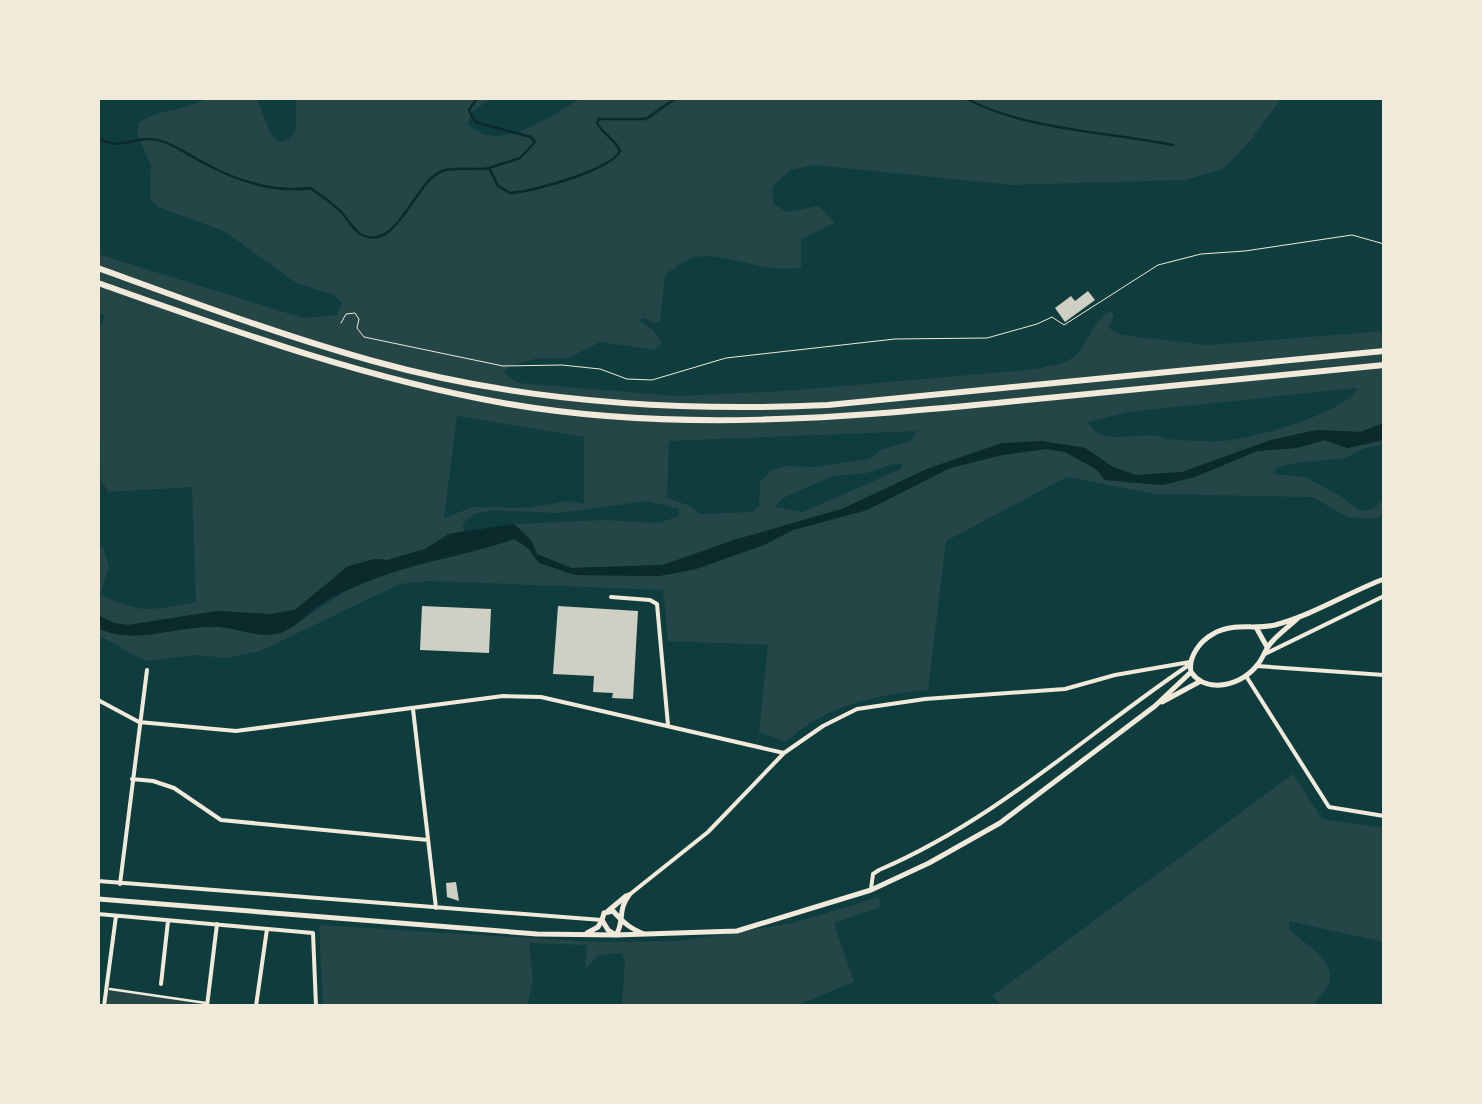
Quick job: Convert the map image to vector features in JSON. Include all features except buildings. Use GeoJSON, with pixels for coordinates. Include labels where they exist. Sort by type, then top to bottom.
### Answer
{"type":"FeatureCollection","features":[{"type":"Feature","properties":{"kind":"highway"},"geometry":{"type":"LineString","coordinates":[[98,268],[268,329],[376,362],[513,390],[646,405],[828,405],[1384,350]]}},
{"type":"Feature","properties":{"kind":"highway"},"geometry":{"type":"LineString","coordinates":[[98,283],[301,353],[438,390],[506,404],[680,420],[853,417],[1384,366]]}},
{"type":"Feature","properties":{"kind":"street"},"geometry":{"type":"LineString","coordinates":[[1155,706],[1190,666],[1203,642],[1216,632],[1257,629],[1299,617],[1384,579]]}},
{"type":"Feature","properties":{"kind":"street"},"geometry":{"type":"LineString","coordinates":[[1266,651],[1384,596]]}},
{"type":"Feature","properties":{"kind":"street"},"geometry":{"type":"LineString","coordinates":[[611,597],[657,604],[668,724]]}},
{"type":"Feature","properties":{"kind":"street"},"geometry":{"type":"LineString","coordinates":[[98,899],[423,926],[616,936],[737,931],[870,890],[929,863],[1000,823],[1155,706],[1200,682],[1216,686],[1246,676],[1299,617]]}},
{"type":"Feature","properties":{"kind":"street"},"geometry":{"type":"LineString","coordinates":[[1257,629],[1266,651]]}},
{"type":"Feature","properties":{"kind":"street"},"geometry":{"type":"LineString","coordinates":[[1190,666],[1200,682]]}},
{"type":"Feature","properties":{"kind":"street"},"geometry":{"type":"LineString","coordinates":[[584,934],[598,928],[608,911],[708,832],[784,754],[823,726],[857,709],[882,703],[1065,689],[1116,676],[1190,666]]}},
{"type":"Feature","properties":{"kind":"street"},"geometry":{"type":"LineString","coordinates":[[870,890],[873,874],[938,842],[1006,801],[1190,666]]}},
{"type":"Feature","properties":{"kind":"street"},"geometry":{"type":"LineString","coordinates":[[1257,666],[1384,675]]}},
{"type":"Feature","properties":{"kind":"street"},"geometry":{"type":"LineString","coordinates":[[120,884],[147,670]]}},
{"type":"Feature","properties":{"kind":"street"},"geometry":{"type":"LineString","coordinates":[[1246,676],[1329,807],[1384,816]]}},
{"type":"Feature","properties":{"kind":"street"},"geometry":{"type":"LineString","coordinates":[[98,700],[140,722],[236,730],[503,696],[541,696],[784,754]]}},
{"type":"Feature","properties":{"kind":"street"},"geometry":{"type":"LineString","coordinates":[[414,709],[436,908]]}},
{"type":"Feature","properties":{"kind":"street"},"geometry":{"type":"LineString","coordinates":[[132,779],[174,788],[221,820],[428,840]]}},
{"type":"Feature","properties":{"kind":"street"},"geometry":{"type":"LineString","coordinates":[[98,881],[602,920]]}},
{"type":"Feature","properties":{"kind":"street"},"geometry":{"type":"LineString","coordinates":[[616,936],[621,926],[621,907],[629,895]]}},
{"type":"Feature","properties":{"kind":"street"},"geometry":{"type":"LineString","coordinates":[[608,911],[613,911],[626,926],[647,934]]}},
{"type":"Feature","properties":{"kind":"street"},"geometry":{"type":"LineString","coordinates":[[98,914],[314,933],[316,1006]]}},
{"type":"Feature","properties":{"kind":"street"},"geometry":{"type":"LineString","coordinates":[[104,1006],[116,916]]}},
{"type":"Feature","properties":{"kind":"street"},"geometry":{"type":"LineString","coordinates":[[602,920],[616,936]]}},
{"type":"Feature","properties":{"kind":"street"},"geometry":{"type":"LineString","coordinates":[[160,996],[168,921]]}},
{"type":"Feature","properties":{"kind":"street"},"geometry":{"type":"LineString","coordinates":[[107,989],[207,1005],[217,924]]}},
{"type":"Feature","properties":{"kind":"street"},"geometry":{"type":"LineString","coordinates":[[256,1006],[267,929]]}},
{"type":"Feature","properties":{"kind":"street"},"geometry":{"type":"LineString","coordinates":[[98,998],[105,999]]}},
{"type":"Feature","properties":{"kind":"path"},"geometry":{"type":"LineString","coordinates":[[341,323],[346,314],[354,314],[364,337],[431,349],[473,362],[600,369],[627,379],[652,380],[739,357],[895,339],[987,338],[1038,324],[1052,316],[1064,326],[1158,265],[1200,254],[1352,235],[1384,244]]}},
{"type":"Feature","properties":{"kind":"shaded area"},"geometry":{"type":"Polygon","coordinates":[[[208,98],[257,98],[271,135],[280,142],[290,139],[296,130],[296,98],[491,98],[471,113],[468,124],[495,136],[526,129],[582,98],[1282,98],[1223,169],[1186,180],[1011,185],[815,165],[790,170],[772,187],[774,204],[787,212],[819,206],[835,223],[801,239],[801,267],[774,268],[716,257],[692,258],[665,275],[660,321],[655,324],[644,318],[638,320],[653,330],[662,343],[654,350],[600,342],[568,358],[534,359],[507,367],[504,373],[518,383],[677,396],[785,391],[1038,369],[1076,355],[1098,322],[1111,311],[1114,315],[1109,328],[1121,335],[1208,345],[1384,331],[1384,423],[1360,432],[1317,430],[1271,440],[1182,472],[1136,475],[1113,467],[1085,448],[1002,443],[927,469],[842,509],[663,565],[571,568],[537,554],[531,540],[514,524],[605,520],[659,523],[679,516],[679,509],[647,501],[557,513],[493,510],[474,514],[462,524],[464,531],[449,534],[425,549],[388,560],[375,559],[295,610],[270,614],[217,611],[128,625],[114,623],[98,615],[98,548],[103,547],[109,566],[100,594],[147,609],[196,602],[192,487],[108,492],[101,479],[98,324],[102,325],[105,315],[98,311],[98,254],[303,318],[337,315],[342,303],[334,295],[296,283],[224,231],[158,207],[150,199],[151,166],[137,134],[138,123],[208,98]],[[1357,388],[1128,412],[1088,422],[1094,431],[1113,437],[1235,439],[1318,415],[1350,397],[1357,388]],[[457,416],[444,518],[473,507],[528,508],[568,501],[584,504],[584,437],[457,416]],[[917,431],[669,441],[667,498],[700,514],[753,512],[759,506],[760,482],[772,470],[869,459],[881,450],[910,441],[917,431]],[[896,463],[866,473],[833,476],[783,498],[774,507],[802,512],[903,465],[896,463]]]}},
{"type":"Feature","properties":{"kind":"shaded area"},"geometry":{"type":"Polygon","coordinates":[[[1384,423],[1384,440],[1347,448],[1325,440],[1296,448],[1257,451],[1195,477],[1162,485],[1105,480],[1096,469],[1065,452],[1046,449],[1002,455],[950,468],[867,510],[793,530],[696,569],[659,576],[575,575],[539,563],[528,548],[514,539],[378,577],[328,599],[280,633],[265,635],[204,627],[127,635],[98,628],[98,615],[128,625],[217,611],[270,614],[295,610],[348,566],[425,549],[449,534],[514,524],[531,540],[537,554],[571,568],[663,565],[842,509],[927,469],[1002,443],[1042,441],[1085,448],[1113,467],[1136,475],[1182,472],[1271,440],[1317,430],[1360,432],[1384,423]]]}},
{"type":"Feature","properties":{"kind":"shaded area"},"geometry":{"type":"Polygon","coordinates":[[[1325,440],[1347,448],[1384,440],[1384,444],[1346,458],[1276,468],[1274,474],[1305,477],[1361,511],[1372,510],[1384,499],[1384,512],[1377,519],[1347,517],[1313,497],[1155,494],[1067,477],[946,541],[928,690],[852,704],[817,719],[786,742],[759,732],[768,645],[668,641],[663,590],[430,581],[400,584],[260,651],[226,658],[197,655],[145,661],[98,635],[98,628],[128,635],[204,627],[272,633],[295,624],[359,585],[514,539],[528,548],[539,563],[575,575],[659,576],[696,569],[793,530],[867,510],[950,468],[1002,455],[1046,449],[1065,452],[1096,469],[1105,480],[1162,485],[1195,477],[1257,451],[1296,448],[1325,440]]]}},
{"type":"Feature","properties":{"kind":"shaded area"},"geometry":{"type":"Polygon","coordinates":[[[1293,774],[1322,819],[1384,828],[1384,942],[1289,921],[1290,930],[1322,957],[1329,972],[1328,986],[1313,1006],[1003,1006],[992,996],[1293,774]]]}},
{"type":"Feature","properties":{"kind":"shaded area"},"geometry":{"type":"Polygon","coordinates":[[[879,897],[881,907],[834,923],[854,982],[795,1006],[622,1006],[625,960],[621,953],[598,956],[585,969],[587,945],[529,943],[533,979],[527,1006],[323,1006],[319,925],[597,942],[680,941],[793,923],[879,897]]]}},
{"type":"Feature","properties":{"kind":"shaded area"},"geometry":{"type":"Polygon","coordinates":[[[107,989],[207,1003],[207,1006],[104,1006],[107,989]]]}},
{"type":"Feature","properties":{"kind":"waterway"},"geometry":{"type":"LineString","coordinates":[[477,98],[469,110],[475,122],[531,137],[535,142],[520,158],[489,168]]}},
{"type":"Feature","properties":{"kind":"waterway"},"geometry":{"type":"LineString","coordinates":[[98,139],[114,144],[157,140],[243,180],[283,189],[310,188],[337,208],[359,233],[374,238],[396,225],[432,177],[442,171],[489,168],[498,186],[510,193],[570,179],[602,165],[620,151],[597,123],[599,119],[646,119],[676,98]]}},
{"type":"Feature","properties":{"kind":"waterway"},"geometry":{"type":"LineString","coordinates":[[965,98],[1040,124],[1173,145]]}}]}
